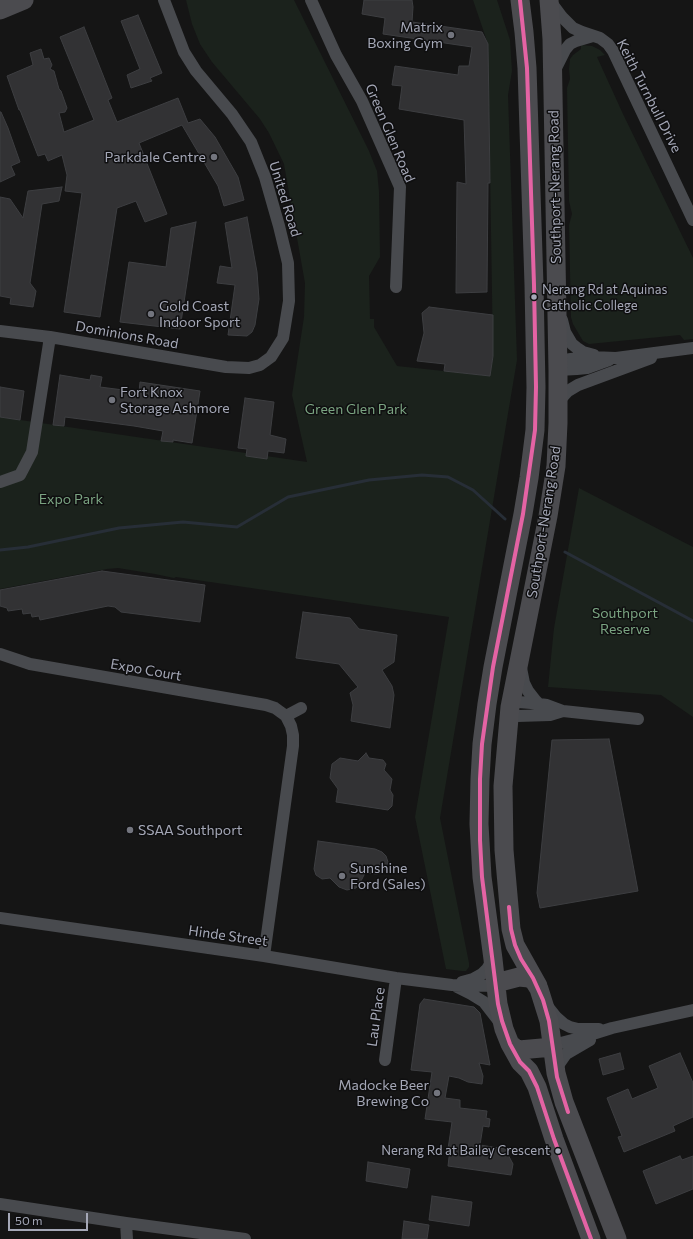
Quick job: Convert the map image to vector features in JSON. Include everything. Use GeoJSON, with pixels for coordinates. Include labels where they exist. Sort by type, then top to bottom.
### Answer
{"type":"FeatureCollection","features":[{"type":"Feature","properties":{"kind":"main road"},"geometry":{"type":"LineString","coordinates":[[0,10],[24,0]]}},
{"type":"Feature","properties":{"kind":"main road"},"geometry":{"type":"LineString","coordinates":[[509,0],[526,49]]}},
{"type":"Feature","properties":{"kind":"main road","name":"Southport-Nerang Road"},"geometry":{"type":"LineString","coordinates":[[507,1036],[498,1004],[482,877],[479,824],[482,744],[492,667],[523,514],[535,430],[536,367],[526,49],[520,0]]}},
{"type":"Feature","properties":{"kind":"main road","name":"Southport-Nerang Road"},"geometry":{"type":"LineString","coordinates":[[549,0],[552,28],[557,299],[558,402],[556,466],[548,516],[510,707],[504,770],[503,816],[510,929],[514,946],[540,993],[549,1021],[553,1046]]}},
{"type":"Feature","properties":{"kind":"main road"},"geometry":{"type":"LineString","coordinates":[[536,367],[558,366]]}},
{"type":"Feature","properties":{"kind":"main road"},"geometry":{"type":"LineString","coordinates":[[487,704],[510,707]]}},
{"type":"Feature","properties":{"kind":"main road"},"geometry":{"type":"LineString","coordinates":[[496,985],[519,977],[529,978],[534,981],[540,993]]}},
{"type":"Feature","properties":{"kind":"main road"},"geometry":{"type":"LineString","coordinates":[[507,1036],[515,1048],[519,1050],[553,1046],[556,1073],[564,1102],[617,1239]]}},
{"type":"Feature","properties":{"kind":"main road"},"geometry":{"type":"LineString","coordinates":[[507,1036],[520,1062],[538,1086],[554,1139],[591,1239]]}},
{"type":"Feature","properties":{"kind":"street","name":"United Road"},"geometry":{"type":"LineString","coordinates":[[164,0],[180,44],[192,66],[232,114],[251,142],[265,177],[288,262],[289,301],[283,338],[271,357],[260,365],[249,368]]}},
{"type":"Feature","properties":{"kind":"street","name":"United Road"},"geometry":{"type":"LineString","coordinates":[[173,0],[180,44]]}},
{"type":"Feature","properties":{"kind":"street","name":"Green Glen Road"},"geometry":{"type":"LineString","coordinates":[[311,0],[336,55],[362,101],[400,187],[396,287]]}},
{"type":"Feature","properties":{"kind":"street","name":"Keith Turnbull Drive"},"geometry":{"type":"LineString","coordinates":[[549,0],[570,26],[598,37],[603,40],[613,51],[693,220]]}},
{"type":"Feature","properties":{"kind":"street"},"geometry":{"type":"LineString","coordinates":[[552,76],[570,44],[593,36]]}},
{"type":"Feature","properties":{"kind":"street"},"geometry":{"type":"LineString","coordinates":[[557,299],[566,332],[572,344],[584,352],[611,358]]}},
{"type":"Feature","properties":{"kind":"street","name":"Dominions Road"},"geometry":{"type":"LineString","coordinates":[[0,330],[226,367],[249,368]]}},
{"type":"Feature","properties":{"kind":"street"},"geometry":{"type":"LineString","coordinates":[[0,482],[20,475],[32,452],[50,337]]}},
{"type":"Feature","properties":{"kind":"street"},"geometry":{"type":"LineString","coordinates":[[558,366],[577,370],[587,368],[611,358],[693,348]]}},
{"type":"Feature","properties":{"kind":"street"},"geometry":{"type":"LineString","coordinates":[[558,402],[568,391],[578,385],[671,351]]}},
{"type":"Feature","properties":{"kind":"street","name":"Expo Court"},"geometry":{"type":"LineString","coordinates":[[0,654],[30,664],[266,705],[275,708],[286,716]]}},
{"type":"Feature","properties":{"kind":"street"},"geometry":{"type":"LineString","coordinates":[[519,658],[524,683],[531,696],[539,704]]}},
{"type":"Feature","properties":{"kind":"street"},"geometry":{"type":"LineString","coordinates":[[563,711],[550,715],[517,716],[512,712],[510,707],[518,702],[539,704],[563,711],[638,719]]}},
{"type":"Feature","properties":{"kind":"street"},"geometry":{"type":"LineString","coordinates":[[264,956],[293,746],[291,726],[286,716],[301,708]]}},
{"type":"Feature","properties":{"kind":"street","name":"Hinde Street"},"geometry":{"type":"LineString","coordinates":[[0,918],[264,956],[396,978],[452,985],[496,985]]}},
{"type":"Feature","properties":{"kind":"street","name":"Hinde Street"},"geometry":{"type":"LineString","coordinates":[[452,985],[473,979],[482,974],[493,959]]}},
{"type":"Feature","properties":{"kind":"street","name":"Lau Place"},"geometry":{"type":"LineString","coordinates":[[385,1060],[396,978]]}},
{"type":"Feature","properties":{"kind":"street","name":"Hinde Street"},"geometry":{"type":"LineString","coordinates":[[452,985],[484,1002],[493,1012],[507,1036]]}},
{"type":"Feature","properties":{"kind":"street"},"geometry":{"type":"LineString","coordinates":[[540,993],[556,1018],[564,1024],[578,1029],[612,1028]]}},
{"type":"Feature","properties":{"kind":"street"},"geometry":{"type":"LineString","coordinates":[[553,1046],[612,1028],[693,1010]]}},
{"type":"Feature","properties":{"kind":"street"},"geometry":{"type":"LineString","coordinates":[[556,1073],[559,1064],[566,1054],[612,1028]]}},
{"type":"Feature","properties":{"kind":"street"},"geometry":{"type":"LineString","coordinates":[[0,1204],[245,1239]]}},
{"type":"Feature","properties":{"kind":"street"},"geometry":{"type":"LineString","coordinates":[[126,1223],[127,1239]]}},
{"type":"Feature","properties":{"kind":"green space"},"geometry":{"type":"Polygon","coordinates":[[[186,0],[294,0],[369,151],[377,171],[379,192],[380,257],[369,276],[370,319],[374,319],[374,327],[397,366],[490,376],[493,356],[488,44],[473,0],[497,0],[510,40],[512,71],[508,95],[517,360],[440,818],[469,963],[469,967],[466,971],[446,969],[415,817],[449,617],[176,577],[174,578],[118,568],[0,589],[0,417],[307,462],[292,395],[304,317],[305,283],[284,164],[269,133],[260,119],[212,62],[200,44],[192,24],[186,0]]]}},
{"type":"Feature","properties":{"kind":"green space"},"geometry":{"type":"Polygon","coordinates":[[[581,45],[592,46],[600,50],[605,55],[597,57],[693,258],[693,339],[684,340],[680,335],[589,344],[583,341],[573,324],[571,317],[569,225],[572,214],[569,201],[567,88],[570,79],[570,59],[581,49],[581,45]]]}},
{"type":"Feature","properties":{"kind":"green space","name":"Southport Reserve"},"geometry":{"type":"Polygon","coordinates":[[[579,488],[693,547],[693,717],[661,695],[548,687],[554,628],[579,488]]]}},
{"type":"Feature","properties":{"kind":"building"},"geometry":{"type":"Polygon","coordinates":[[[364,0],[412,0],[412,22],[482,32],[488,44],[490,183],[488,183],[487,292],[456,293],[457,182],[466,184],[464,120],[399,109],[402,86],[392,85],[395,66],[458,75],[459,66],[469,66],[472,47],[383,34],[385,18],[362,14],[364,0]]]}},
{"type":"Feature","properties":{"kind":"building"},"geometry":{"type":"Polygon","coordinates":[[[138,15],[162,73],[150,78],[152,81],[131,88],[127,75],[140,69],[121,21],[138,15]]]}},
{"type":"Feature","properties":{"kind":"building"},"geometry":{"type":"Polygon","coordinates":[[[84,27],[112,98],[108,100],[117,122],[178,98],[188,123],[200,119],[215,137],[238,177],[244,200],[224,206],[218,186],[182,125],[139,143],[167,214],[145,222],[136,201],[117,208],[100,317],[64,312],[82,193],[65,191],[67,175],[62,155],[48,161],[45,154],[38,156],[7,76],[33,65],[30,53],[41,49],[44,59],[49,58],[52,65],[50,69],[54,71],[59,89],[67,108],[65,112],[59,113],[64,132],[94,120],[60,37],[84,27]]]}},
{"type":"Feature","properties":{"kind":"building"},"geometry":{"type":"Polygon","coordinates":[[[0,112],[8,128],[20,162],[11,166],[15,175],[0,182],[0,112]]]}},
{"type":"Feature","properties":{"kind":"building"},"geometry":{"type":"Polygon","coordinates":[[[62,187],[59,201],[42,204],[30,283],[36,291],[33,307],[10,304],[11,298],[0,296],[0,197],[10,199],[23,218],[28,191],[62,187]]]}},
{"type":"Feature","properties":{"kind":"building"},"geometry":{"type":"Polygon","coordinates":[[[247,217],[257,272],[259,299],[255,325],[252,332],[247,336],[228,335],[235,285],[217,283],[220,266],[232,268],[225,223],[247,217]]]}},
{"type":"Feature","properties":{"kind":"building"},"geometry":{"type":"Polygon","coordinates":[[[196,222],[180,329],[120,322],[129,262],[166,267],[171,228],[196,222]]]}},
{"type":"Feature","properties":{"kind":"building"},"geometry":{"type":"Polygon","coordinates":[[[429,307],[493,315],[493,356],[490,376],[444,371],[445,364],[417,361],[424,333],[422,313],[429,307]]]}},
{"type":"Feature","properties":{"kind":"building"},"geometry":{"type":"Polygon","coordinates":[[[60,375],[90,380],[91,375],[102,377],[100,387],[139,392],[140,382],[200,391],[192,443],[173,440],[173,442],[161,441],[163,431],[65,417],[64,426],[53,425],[60,375]]]}},
{"type":"Feature","properties":{"kind":"building"},"geometry":{"type":"Polygon","coordinates":[[[0,387],[24,391],[20,420],[0,417],[0,387]]]}},
{"type":"Feature","properties":{"kind":"building"},"geometry":{"type":"Polygon","coordinates":[[[245,398],[274,402],[270,435],[286,439],[284,453],[268,451],[267,459],[246,456],[247,449],[238,448],[245,398]]]}},
{"type":"Feature","properties":{"kind":"building"},"geometry":{"type":"Polygon","coordinates":[[[102,571],[205,585],[200,622],[121,612],[115,607],[108,606],[40,620],[39,616],[32,617],[31,613],[23,614],[22,609],[8,611],[7,608],[0,606],[0,590],[102,571]]]}},
{"type":"Feature","properties":{"kind":"building"},"geometry":{"type":"Polygon","coordinates":[[[303,612],[350,618],[359,629],[397,635],[394,662],[382,670],[392,686],[394,695],[390,728],[351,721],[353,705],[350,693],[358,687],[339,664],[296,658],[303,612]]]}},
{"type":"Feature","properties":{"kind":"building"},"geometry":{"type":"Polygon","coordinates":[[[609,739],[638,891],[540,908],[537,893],[552,740],[609,739]]]}},
{"type":"Feature","properties":{"kind":"building"},"geometry":{"type":"Polygon","coordinates":[[[366,753],[369,758],[383,760],[386,764],[384,770],[392,779],[390,790],[393,795],[392,806],[388,810],[336,802],[338,789],[330,778],[332,764],[340,758],[358,761],[366,753]]]}},
{"type":"Feature","properties":{"kind":"building"},"geometry":{"type":"Polygon","coordinates":[[[318,841],[375,849],[382,852],[386,856],[388,862],[383,872],[377,874],[365,873],[356,888],[347,890],[339,887],[330,878],[322,879],[316,875],[314,869],[318,841]]]}},
{"type":"Feature","properties":{"kind":"building"},"geometry":{"type":"Polygon","coordinates":[[[424,999],[474,1007],[480,1013],[490,1065],[479,1063],[483,1076],[482,1084],[468,1082],[449,1076],[445,1098],[460,1100],[460,1108],[487,1111],[486,1118],[490,1119],[489,1127],[483,1126],[480,1145],[505,1149],[513,1164],[511,1175],[448,1166],[450,1149],[448,1149],[452,1122],[425,1119],[432,1072],[411,1070],[420,1004],[424,999]]]}},
{"type":"Feature","properties":{"kind":"building"},"geometry":{"type":"Polygon","coordinates":[[[620,1053],[624,1069],[603,1075],[599,1059],[620,1053]]]}},
{"type":"Feature","properties":{"kind":"building"},"geometry":{"type":"Polygon","coordinates":[[[680,1053],[693,1083],[693,1117],[673,1126],[675,1131],[624,1152],[618,1137],[622,1136],[607,1098],[628,1089],[632,1099],[658,1088],[649,1066],[680,1053]]]}},
{"type":"Feature","properties":{"kind":"building"},"geometry":{"type":"Polygon","coordinates":[[[680,1156],[682,1160],[693,1156],[693,1189],[656,1204],[643,1171],[680,1156]]]}},
{"type":"Feature","properties":{"kind":"building"},"geometry":{"type":"Polygon","coordinates":[[[368,1162],[410,1169],[407,1188],[366,1181],[368,1162]]]}},
{"type":"Feature","properties":{"kind":"building"},"geometry":{"type":"Polygon","coordinates":[[[432,1196],[472,1202],[469,1226],[429,1220],[432,1196]]]}},
{"type":"Feature","properties":{"kind":"building"},"geometry":{"type":"Polygon","coordinates":[[[404,1221],[429,1225],[427,1239],[402,1239],[404,1221]]]}},
{"type":"Feature","properties":{"kind":"waterway"},"geometry":{"type":"LineString","coordinates":[[0,550],[28,547],[119,528],[183,522],[237,527],[288,497],[369,480],[422,475],[448,477],[473,490],[505,519]]}},
{"type":"Feature","properties":{"kind":"waterway"},"geometry":{"type":"LineString","coordinates":[[565,552],[693,621]]}},
{"type":"Feature","properties":{"kind":"transit line"},"geometry":{"type":"LineString","coordinates":[[520,0],[527,68],[534,285],[536,387],[535,430],[523,514],[493,667],[482,744],[480,779],[480,840],[482,877],[498,1004],[502,1021],[510,1044],[520,1062],[529,1071],[537,1087],[554,1139],[591,1239]]}},
{"type":"Feature","properties":{"kind":"transit line"},"geometry":{"type":"LineString","coordinates":[[509,907],[511,929],[515,945],[543,1000],[549,1021],[557,1077],[568,1112]]}},
{"type":"Feature","properties":{"kind":"place","name":"Matrix Boxing Gym"},"geometry":{"type":"Point","coordinates":[451,35]}},
{"type":"Feature","properties":{"kind":"place","name":"Parkdale Centre"},"geometry":{"type":"Point","coordinates":[214,157]}},
{"type":"Feature","properties":{"kind":"place","name":"Nerang Rd at Aquinas Catholic College"},"geometry":{"type":"Point","coordinates":[534,297]}},
{"type":"Feature","properties":{"kind":"place","name":"Gold Coast Indoor Sport"},"geometry":{"type":"Point","coordinates":[151,314]}},
{"type":"Feature","properties":{"kind":"place","name":"Fort Knox Storage Ashmore"},"geometry":{"type":"Point","coordinates":[112,400]}},
{"type":"Feature","properties":{"kind":"place","name":"SSAA Southport"},"geometry":{"type":"Point","coordinates":[130,830]}},
{"type":"Feature","properties":{"kind":"place","name":"Sunshine Ford (Sales)"},"geometry":{"type":"Point","coordinates":[342,876]}},
{"type":"Feature","properties":{"kind":"place","name":"Madocke Beer Brewing Co"},"geometry":{"type":"Point","coordinates":[437,1093]}},
{"type":"Feature","properties":{"kind":"place","name":"Nerang Rd at Bailey Crescent"},"geometry":{"type":"Point","coordinates":[558,1151]}},
{"type":"Feature","properties":{"kind":"park label","name":"Green Glen Park"},"geometry":{"type":"Point","coordinates":[356,409]}},
{"type":"Feature","properties":{"kind":"park label","name":"Expo Park"},"geometry":{"type":"Point","coordinates":[71,499]}}]}
